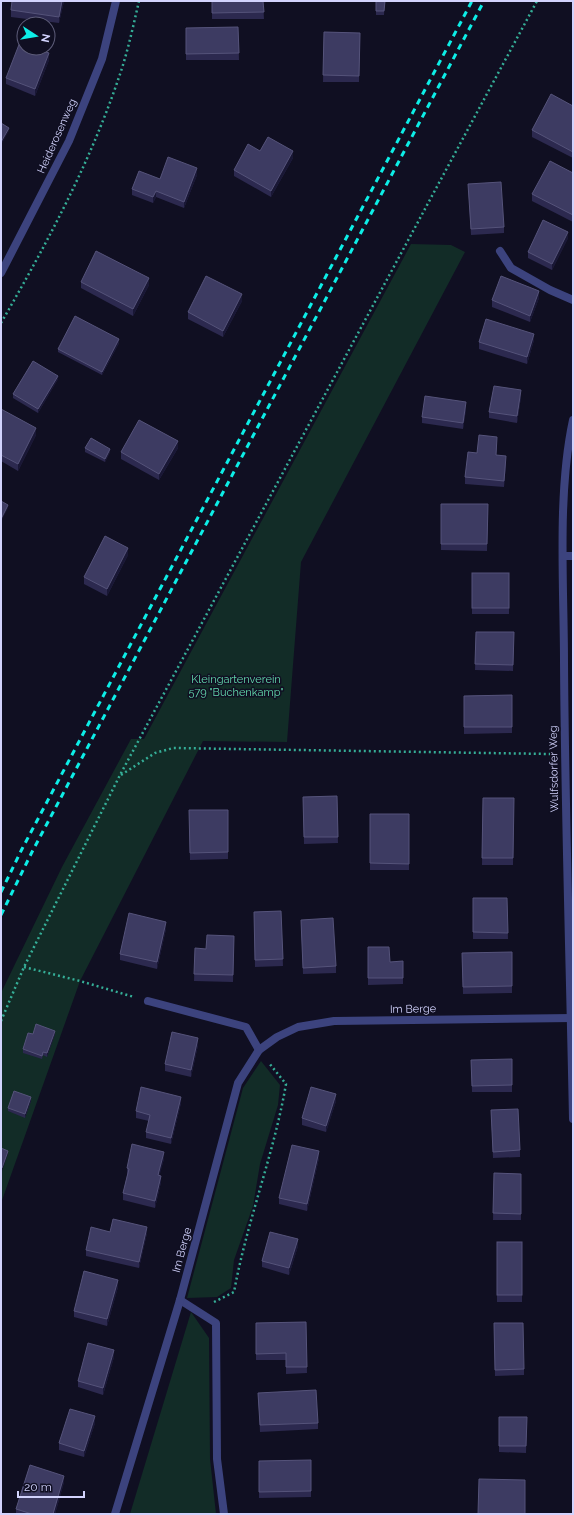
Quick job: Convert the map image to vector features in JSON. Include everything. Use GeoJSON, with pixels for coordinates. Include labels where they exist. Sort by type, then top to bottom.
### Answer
{"type":"FeatureCollection","features":[{"type":"Feature","properties":{"kind":"street","name":"Heiderosenweg"},"geometry":{"type":"LineString","coordinates":[[1,273],[69,141],[102,59],[116,1]]}},
{"type":"Feature","properties":{"kind":"street"},"geometry":{"type":"LineString","coordinates":[[500,251],[511,268],[550,290],[573,300]]}},
{"type":"Feature","properties":{"kind":"street","name":"Wulfsdorfer Weg"},"geometry":{"type":"LineString","coordinates":[[573,420],[569,439],[564,500],[563,556],[565,754],[572,1018],[573,1120]]}},
{"type":"Feature","properties":{"kind":"street"},"geometry":{"type":"LineString","coordinates":[[563,556],[573,556]]}},
{"type":"Feature","properties":{"kind":"street"},"geometry":{"type":"LineString","coordinates":[[148,1001],[246,1027],[259,1050]]}},
{"type":"Feature","properties":{"kind":"street","name":"Im Berge"},"geometry":{"type":"LineString","coordinates":[[115,1514],[180,1300],[238,1083],[259,1050],[277,1036],[298,1027],[334,1021],[572,1018]]}},
{"type":"Feature","properties":{"kind":"street"},"geometry":{"type":"LineString","coordinates":[[180,1300],[216,1323],[217,1459],[224,1514]]}},
{"type":"Feature","properties":{"kind":"path"},"geometry":{"type":"LineString","coordinates":[[1,323],[39,255],[82,170],[119,78],[139,1]]}},
{"type":"Feature","properties":{"kind":"path"},"geometry":{"type":"LineString","coordinates":[[1,1020],[24,967],[120,775],[537,1]]}},
{"type":"Feature","properties":{"kind":"path"},"geometry":{"type":"LineString","coordinates":[[120,775],[155,753],[173,748],[565,754]]}},
{"type":"Feature","properties":{"kind":"path"},"geometry":{"type":"LineString","coordinates":[[24,967],[80,981],[148,1001]]}},
{"type":"Feature","properties":{"kind":"path"},"geometry":{"type":"LineString","coordinates":[[209,1302],[216,1303],[234,1292],[240,1261],[256,1208],[282,1108],[286,1084],[259,1050]]}},
{"type":"Feature","properties":{"kind":"green space","name":"Kleingartenverein 579 \"Buchenkamp\""},"geometry":{"type":"Polygon","coordinates":[[[411,244],[451,245],[465,252],[301,562],[287,742],[203,741],[80,981],[1,1203],[1,993],[62,867],[131,739],[144,739],[411,244]]]}},
{"type":"Feature","properties":{"kind":"green space"},"geometry":{"type":"Polygon","coordinates":[[[261,1061],[280,1085],[278,1105],[260,1164],[253,1206],[234,1260],[231,1288],[217,1297],[187,1298],[243,1088],[261,1061]]]}},
{"type":"Feature","properties":{"kind":"green space"},"geometry":{"type":"Polygon","coordinates":[[[191,1312],[209,1338],[210,1459],[216,1514],[130,1514],[191,1312]]]}},
{"type":"Feature","properties":{"kind":"building"},"geometry":{"type":"Polygon","coordinates":[[[12,1],[62,1],[59,17],[11,10],[12,1]]]}},
{"type":"Feature","properties":{"kind":"building"},"geometry":{"type":"Polygon","coordinates":[[[212,1],[263,1],[264,12],[212,13],[212,1]]]}},
{"type":"Feature","properties":{"kind":"building"},"geometry":{"type":"Polygon","coordinates":[[[376,1],[385,1],[384,11],[376,11],[376,1]]]}},
{"type":"Feature","properties":{"kind":"building"},"geometry":{"type":"Polygon","coordinates":[[[238,27],[239,53],[186,54],[186,28],[238,27]]]}},
{"type":"Feature","properties":{"kind":"building"},"geometry":{"type":"Polygon","coordinates":[[[324,32],[360,33],[359,76],[323,75],[324,32]]]}},
{"type":"Feature","properties":{"kind":"building"},"geometry":{"type":"Polygon","coordinates":[[[16,52],[16,56],[48,56],[35,89],[6,78],[16,52]]]}},
{"type":"Feature","properties":{"kind":"building"},"geometry":{"type":"Polygon","coordinates":[[[551,94],[573,106],[573,152],[532,130],[551,94]]]}},
{"type":"Feature","properties":{"kind":"building"},"geometry":{"type":"Polygon","coordinates":[[[1,123],[9,128],[1,142],[1,123]]]}},
{"type":"Feature","properties":{"kind":"building"},"geometry":{"type":"Polygon","coordinates":[[[268,137],[293,151],[271,191],[234,170],[248,144],[260,151],[268,137]]]}},
{"type":"Feature","properties":{"kind":"building"},"geometry":{"type":"Polygon","coordinates":[[[168,157],[197,168],[184,202],[156,191],[153,197],[132,189],[139,171],[160,179],[168,157]]]}},
{"type":"Feature","properties":{"kind":"building"},"geometry":{"type":"Polygon","coordinates":[[[550,161],[573,173],[573,215],[532,194],[550,161]]]}},
{"type":"Feature","properties":{"kind":"building"},"geometry":{"type":"Polygon","coordinates":[[[501,182],[504,227],[471,229],[468,184],[501,182]]]}},
{"type":"Feature","properties":{"kind":"building"},"geometry":{"type":"Polygon","coordinates":[[[543,220],[568,232],[552,264],[528,252],[543,220]]]}},
{"type":"Feature","properties":{"kind":"building"},"geometry":{"type":"Polygon","coordinates":[[[96,251],[149,278],[133,309],[81,282],[96,251]]]}},
{"type":"Feature","properties":{"kind":"building"},"geometry":{"type":"Polygon","coordinates":[[[206,276],[242,294],[223,331],[188,312],[206,276]]]}},
{"type":"Feature","properties":{"kind":"building"},"geometry":{"type":"Polygon","coordinates":[[[501,276],[539,291],[530,316],[492,300],[501,276]]]}},
{"type":"Feature","properties":{"kind":"building"},"geometry":{"type":"Polygon","coordinates":[[[75,316],[119,339],[102,372],[58,349],[75,316]]]}},
{"type":"Feature","properties":{"kind":"building"},"geometry":{"type":"Polygon","coordinates":[[[486,319],[534,334],[527,357],[479,342],[486,319]]]}},
{"type":"Feature","properties":{"kind":"building"},"geometry":{"type":"Polygon","coordinates":[[[33,361],[58,376],[38,409],[13,394],[33,361]]]}},
{"type":"Feature","properties":{"kind":"building"},"geometry":{"type":"Polygon","coordinates":[[[494,386],[521,390],[517,416],[489,412],[494,386]]]}},
{"type":"Feature","properties":{"kind":"building"},"geometry":{"type":"Polygon","coordinates":[[[425,396],[466,402],[463,423],[422,417],[425,396]]]}},
{"type":"Feature","properties":{"kind":"building"},"geometry":{"type":"Polygon","coordinates":[[[1,409],[36,428],[18,464],[1,455],[1,409]]]}},
{"type":"Feature","properties":{"kind":"building"},"geometry":{"type":"Polygon","coordinates":[[[139,420],[178,441],[159,474],[121,452],[139,420]]]}},
{"type":"Feature","properties":{"kind":"building"},"geometry":{"type":"Polygon","coordinates":[[[479,435],[497,437],[496,455],[506,456],[504,481],[465,477],[468,452],[477,453],[479,435]]]}},
{"type":"Feature","properties":{"kind":"building"},"geometry":{"type":"Polygon","coordinates":[[[91,438],[110,449],[105,459],[85,448],[91,438]]]}},
{"type":"Feature","properties":{"kind":"building"},"geometry":{"type":"Polygon","coordinates":[[[1,501],[8,505],[1,519],[1,501]]]}},
{"type":"Feature","properties":{"kind":"building"},"geometry":{"type":"Polygon","coordinates":[[[441,504],[488,504],[487,544],[441,544],[441,504]]]}},
{"type":"Feature","properties":{"kind":"building"},"geometry":{"type":"Polygon","coordinates":[[[105,536],[128,548],[107,589],[84,577],[105,536]]]}},
{"type":"Feature","properties":{"kind":"building"},"geometry":{"type":"Polygon","coordinates":[[[472,573],[509,573],[509,608],[472,608],[472,573]]]}},
{"type":"Feature","properties":{"kind":"building"},"geometry":{"type":"Polygon","coordinates":[[[476,632],[514,632],[513,665],[475,664],[476,632]]]}},
{"type":"Feature","properties":{"kind":"building"},"geometry":{"type":"Polygon","coordinates":[[[512,695],[512,727],[464,727],[464,696],[512,695]]]}},
{"type":"Feature","properties":{"kind":"building"},"geometry":{"type":"Polygon","coordinates":[[[337,796],[338,837],[304,837],[303,797],[337,796]]]}},
{"type":"Feature","properties":{"kind":"building"},"geometry":{"type":"Polygon","coordinates":[[[483,798],[514,798],[513,858],[482,858],[483,798]]]}},
{"type":"Feature","properties":{"kind":"building"},"geometry":{"type":"Polygon","coordinates":[[[189,810],[228,810],[228,852],[190,853],[189,810]]]}},
{"type":"Feature","properties":{"kind":"building"},"geometry":{"type":"Polygon","coordinates":[[[370,814],[409,814],[409,864],[370,863],[370,814]]]}},
{"type":"Feature","properties":{"kind":"building"},"geometry":{"type":"Polygon","coordinates":[[[473,898],[507,898],[508,933],[473,932],[473,898]]]}},
{"type":"Feature","properties":{"kind":"building"},"geometry":{"type":"Polygon","coordinates":[[[281,911],[283,959],[255,960],[254,912],[281,911]]]}},
{"type":"Feature","properties":{"kind":"building"},"geometry":{"type":"Polygon","coordinates":[[[129,913],[166,922],[157,962],[120,954],[129,913]]]}},
{"type":"Feature","properties":{"kind":"building"},"geometry":{"type":"Polygon","coordinates":[[[333,918],[336,966],[303,968],[301,920],[333,918]]]}},
{"type":"Feature","properties":{"kind":"building"},"geometry":{"type":"Polygon","coordinates":[[[207,935],[234,936],[233,975],[194,974],[195,948],[206,949],[207,935]]]}},
{"type":"Feature","properties":{"kind":"building"},"geometry":{"type":"Polygon","coordinates":[[[368,947],[389,947],[390,962],[403,961],[403,978],[368,978],[368,947]]]}},
{"type":"Feature","properties":{"kind":"building"},"geometry":{"type":"Polygon","coordinates":[[[512,952],[512,986],[463,987],[462,953],[512,952]]]}},
{"type":"Feature","properties":{"kind":"building"},"geometry":{"type":"Polygon","coordinates":[[[36,1024],[55,1031],[47,1053],[43,1052],[42,1056],[23,1049],[28,1033],[33,1034],[36,1024]]]}},
{"type":"Feature","properties":{"kind":"building"},"geometry":{"type":"Polygon","coordinates":[[[172,1032],[198,1038],[191,1070],[165,1064],[172,1032]]]}},
{"type":"Feature","properties":{"kind":"building"},"geometry":{"type":"Polygon","coordinates":[[[512,1059],[512,1085],[472,1086],[471,1060],[512,1059]]]}},
{"type":"Feature","properties":{"kind":"building"},"geometry":{"type":"Polygon","coordinates":[[[141,1087],[181,1097],[171,1138],[146,1132],[150,1115],[136,1111],[141,1087]]]}},
{"type":"Feature","properties":{"kind":"building"},"geometry":{"type":"Polygon","coordinates":[[[311,1087],[336,1094],[326,1126],[302,1118],[311,1087]]]}},
{"type":"Feature","properties":{"kind":"building"},"geometry":{"type":"Polygon","coordinates":[[[14,1091],[31,1097],[25,1114],[8,1108],[14,1091]]]}},
{"type":"Feature","properties":{"kind":"building"},"geometry":{"type":"Polygon","coordinates":[[[518,1109],[520,1150],[493,1152],[491,1110],[518,1109]]]}},
{"type":"Feature","properties":{"kind":"building"},"geometry":{"type":"Polygon","coordinates":[[[132,1144],[164,1152],[158,1175],[161,1176],[155,1201],[123,1193],[129,1169],[127,1168],[132,1144]]]}},
{"type":"Feature","properties":{"kind":"building"},"geometry":{"type":"Polygon","coordinates":[[[292,1145],[319,1151],[307,1204],[279,1198],[292,1145]]]}},
{"type":"Feature","properties":{"kind":"building"},"geometry":{"type":"Polygon","coordinates":[[[1,1148],[8,1151],[2,1168],[1,1167],[1,1148]]]}},
{"type":"Feature","properties":{"kind":"building"},"geometry":{"type":"Polygon","coordinates":[[[494,1173],[521,1174],[521,1214],[493,1213],[494,1173]]]}},
{"type":"Feature","properties":{"kind":"building"},"geometry":{"type":"Polygon","coordinates":[[[113,1219],[147,1227],[139,1262],[86,1250],[91,1227],[110,1232],[113,1219]]]}},
{"type":"Feature","properties":{"kind":"building"},"geometry":{"type":"Polygon","coordinates":[[[270,1232],[298,1239],[289,1268],[262,1261],[270,1232]]]}},
{"type":"Feature","properties":{"kind":"building"},"geometry":{"type":"Polygon","coordinates":[[[497,1242],[522,1242],[522,1295],[497,1295],[497,1242]]]}},
{"type":"Feature","properties":{"kind":"building"},"geometry":{"type":"Polygon","coordinates":[[[84,1271],[118,1280],[107,1319],[74,1311],[84,1271]]]}},
{"type":"Feature","properties":{"kind":"building"},"geometry":{"type":"Polygon","coordinates":[[[306,1322],[307,1367],[286,1367],[286,1353],[256,1354],[256,1323],[306,1322]]]}},
{"type":"Feature","properties":{"kind":"building"},"geometry":{"type":"Polygon","coordinates":[[[494,1323],[523,1323],[524,1369],[495,1370],[494,1323]]]}},
{"type":"Feature","properties":{"kind":"building"},"geometry":{"type":"Polygon","coordinates":[[[88,1343],[114,1350],[103,1388],[78,1381],[88,1343]]]}},
{"type":"Feature","properties":{"kind":"building"},"geometry":{"type":"Polygon","coordinates":[[[316,1390],[318,1423],[260,1425],[258,1393],[316,1390]]]}},
{"type":"Feature","properties":{"kind":"building"},"geometry":{"type":"Polygon","coordinates":[[[70,1409],[95,1416],[84,1451],[59,1443],[70,1409]]]}},
{"type":"Feature","properties":{"kind":"building"},"geometry":{"type":"Polygon","coordinates":[[[499,1417],[527,1417],[526,1446],[499,1446],[499,1417]]]}},
{"type":"Feature","properties":{"kind":"building"},"geometry":{"type":"Polygon","coordinates":[[[311,1460],[311,1491],[259,1492],[259,1461],[311,1460]]]}},
{"type":"Feature","properties":{"kind":"building"},"geometry":{"type":"Polygon","coordinates":[[[30,1465],[64,1476],[53,1514],[32,1514],[16,1509],[30,1465]]]}},
{"type":"Feature","properties":{"kind":"building"},"geometry":{"type":"Polygon","coordinates":[[[479,1479],[525,1480],[525,1514],[478,1514],[479,1479]]]}},
{"type":"Feature","properties":{"kind":"railway"},"geometry":{"type":"LineString","coordinates":[[1,892],[22,849],[472,1]]}},
{"type":"Feature","properties":{"kind":"railway"},"geometry":{"type":"LineString","coordinates":[[1,915],[32,852],[484,1]]}}]}
